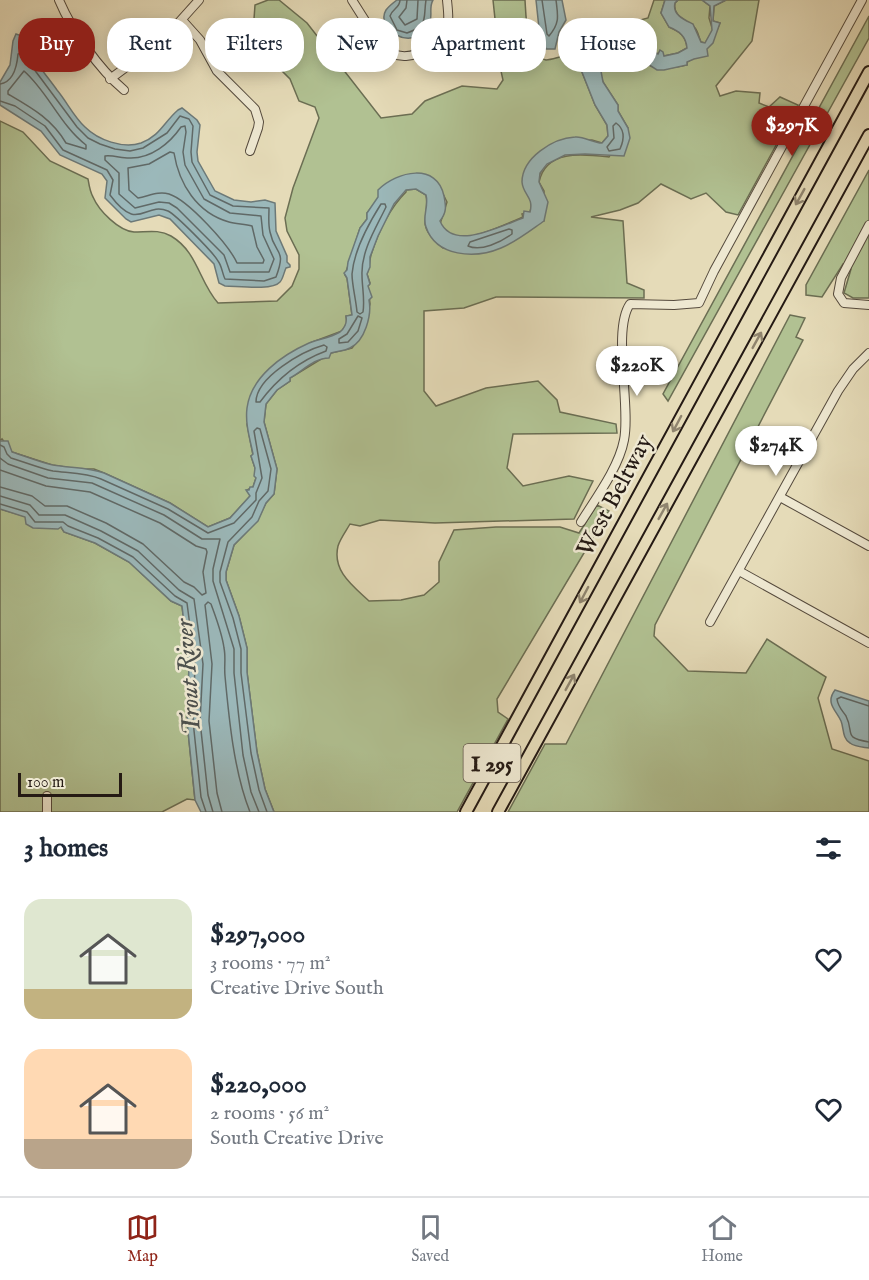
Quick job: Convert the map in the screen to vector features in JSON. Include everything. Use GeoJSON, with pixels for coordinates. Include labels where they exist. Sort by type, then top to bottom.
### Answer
{"type":"FeatureCollection","features":[{"type":"Feature","properties":{"kind":"highway","name":"West Beltway"},"geometry":{"type":"LineString","coordinates":[[466,812],[869,72]]}},
{"type":"Feature","properties":{"kind":"highway","name":"West Beltway"},"geometry":{"type":"LineString","coordinates":[[498,812],[869,135]]}},
{"type":"Feature","properties":{"kind":"street"},"geometry":{"type":"LineString","coordinates":[[59,0],[77,32],[110,79],[124,90]]}},
{"type":"Feature","properties":{"kind":"street"},"geometry":{"type":"LineString","coordinates":[[184,18],[199,0]]}},
{"type":"Feature","properties":{"kind":"street"},"geometry":{"type":"LineString","coordinates":[[352,0],[381,46],[387,52],[403,57],[415,56],[440,39],[446,31],[448,22],[447,0]]}},
{"type":"Feature","properties":{"kind":"street"},"geometry":{"type":"LineString","coordinates":[[582,522],[602,488],[624,442],[626,423],[624,312],[630,304],[699,303],[714,271],[862,0]]}},
{"type":"Feature","properties":{"kind":"street"},"geometry":{"type":"LineString","coordinates":[[193,32],[200,40],[217,71],[255,109],[259,122],[249,150]]}},
{"type":"Feature","properties":{"kind":"street"},"geometry":{"type":"LineString","coordinates":[[110,79],[120,72]]}},
{"type":"Feature","properties":{"kind":"street"},"geometry":{"type":"LineString","coordinates":[[869,225],[842,278],[838,294],[844,303],[869,305]]}},
{"type":"Feature","properties":{"kind":"street"},"geometry":{"type":"LineString","coordinates":[[710,622],[841,386],[853,369],[869,353]]}},
{"type":"Feature","properties":{"kind":"street"},"geometry":{"type":"LineString","coordinates":[[780,497],[869,546]]}},
{"type":"Feature","properties":{"kind":"street"},"geometry":{"type":"LineString","coordinates":[[739,571],[869,643]]}},
{"type":"Feature","properties":{"kind":"street"},"geometry":{"type":"LineString","coordinates":[[46,812],[48,796]]}},
{"type":"Feature","properties":{"kind":"green space"},"geometry":{"type":"Polygon","coordinates":[[[268,0],[279,0],[301,18],[254,18],[255,5],[268,0]]]}},
{"type":"Feature","properties":{"kind":"green space"},"geometry":{"type":"Polygon","coordinates":[[[493,0],[525,0],[526,18],[495,18],[493,0]]]}},
{"type":"Feature","properties":{"kind":"green space"},"geometry":{"type":"Polygon","coordinates":[[[654,0],[665,0],[661,13],[669,27],[684,37],[687,48],[664,56],[660,51],[657,53],[657,18],[648,18],[654,0]]]}},
{"type":"Feature","properties":{"kind":"green space"},"geometry":{"type":"Polygon","coordinates":[[[678,0],[702,0],[710,6],[709,18],[713,31],[705,43],[701,42],[695,28],[676,12],[675,3],[678,0]]]}},
{"type":"Feature","properties":{"kind":"green space"},"geometry":{"type":"Polygon","coordinates":[[[726,0],[759,0],[752,41],[716,86],[720,96],[736,91],[760,93],[759,103],[769,107],[780,97],[798,105],[738,215],[726,212],[706,193],[691,199],[661,184],[638,203],[591,217],[623,221],[627,283],[644,290],[644,298],[496,297],[464,308],[424,311],[424,391],[436,406],[486,388],[538,381],[557,400],[560,412],[616,424],[617,433],[513,434],[507,468],[523,486],[569,476],[593,481],[574,519],[435,523],[380,520],[360,526],[350,524],[338,546],[338,563],[341,570],[351,584],[369,601],[401,600],[424,595],[439,582],[439,562],[454,530],[496,527],[560,527],[579,533],[597,505],[609,511],[497,699],[498,712],[508,719],[457,812],[274,812],[265,789],[257,752],[247,672],[247,648],[226,580],[234,545],[257,521],[266,503],[274,494],[277,469],[264,422],[266,404],[277,390],[290,381],[290,378],[331,353],[352,348],[362,335],[370,304],[368,286],[370,283],[367,274],[371,255],[385,222],[406,190],[416,189],[426,195],[426,228],[443,248],[544,221],[544,191],[539,182],[543,171],[549,164],[567,156],[609,157],[628,128],[600,72],[657,72],[657,68],[687,65],[687,62],[705,50],[712,41],[720,23],[713,21],[714,6],[726,0]]]}},
{"type":"Feature","properties":{"kind":"green space"},"geometry":{"type":"Polygon","coordinates":[[[869,16],[869,38],[668,401],[663,394],[869,16]]]}},
{"type":"Feature","properties":{"kind":"green space"},"geometry":{"type":"Polygon","coordinates":[[[304,21],[316,35],[316,72],[345,72],[381,118],[412,114],[425,101],[462,86],[497,89],[503,80],[501,72],[546,72],[546,60],[558,58],[558,72],[582,72],[595,105],[607,125],[608,136],[602,143],[592,140],[556,142],[529,196],[532,204],[530,212],[499,227],[469,236],[452,235],[440,224],[447,202],[443,194],[401,177],[392,181],[367,213],[367,219],[360,228],[345,275],[352,315],[346,316],[347,323],[342,331],[310,343],[247,424],[256,478],[253,487],[247,490],[251,495],[230,518],[208,527],[170,503],[94,469],[52,465],[12,452],[2,439],[0,441],[0,121],[23,132],[50,161],[88,179],[96,202],[116,224],[128,231],[162,232],[180,243],[193,259],[206,286],[218,303],[277,301],[292,286],[299,269],[299,255],[287,231],[285,218],[293,188],[319,118],[315,107],[299,101],[290,79],[283,72],[304,72],[304,21]]]}},
{"type":"Feature","properties":{"kind":"green space"},"geometry":{"type":"Polygon","coordinates":[[[869,170],[869,298],[853,298],[844,293],[851,269],[843,264],[822,297],[806,295],[806,285],[869,170]]]}},
{"type":"Feature","properties":{"kind":"green space"},"geometry":{"type":"Polygon","coordinates":[[[790,315],[805,318],[796,337],[803,340],[655,625],[654,636],[688,671],[746,673],[767,639],[826,677],[818,698],[832,749],[869,761],[869,812],[508,812],[545,744],[566,744],[790,315]]]}},
{"type":"Feature","properties":{"kind":"green space"},"geometry":{"type":"Polygon","coordinates":[[[0,509],[61,527],[64,532],[95,543],[129,562],[171,601],[182,606],[189,666],[187,721],[195,800],[187,799],[162,812],[0,812],[0,509]]]}},
{"type":"Feature","properties":{"kind":"water"},"geometry":{"type":"Polygon","coordinates":[[[397,0],[433,0],[431,18],[411,18],[411,38],[399,36],[399,18],[384,18],[386,10],[397,0]]]}},
{"type":"Feature","properties":{"kind":"water"},"geometry":{"type":"Polygon","coordinates":[[[536,0],[562,0],[566,18],[558,18],[555,49],[546,49],[546,18],[538,18],[536,0]]]}},
{"type":"Feature","properties":{"kind":"water"},"geometry":{"type":"Polygon","coordinates":[[[665,0],[678,0],[675,3],[675,11],[683,19],[693,24],[701,42],[705,43],[712,30],[710,6],[702,0],[726,0],[714,6],[713,21],[720,23],[713,43],[707,49],[708,56],[687,62],[687,65],[657,70],[657,54],[660,50],[664,56],[687,48],[681,34],[669,27],[661,13],[665,0]]]}},
{"type":"Feature","properties":{"kind":"water"},"geometry":{"type":"Polygon","coordinates":[[[16,34],[18,35],[18,72],[44,72],[77,119],[90,132],[104,139],[126,145],[141,143],[153,137],[182,108],[197,120],[200,125],[198,161],[215,191],[234,200],[251,202],[265,200],[275,203],[276,231],[290,265],[286,268],[280,282],[270,286],[225,286],[219,283],[214,264],[170,219],[159,215],[131,222],[126,219],[105,198],[107,181],[102,174],[60,155],[41,131],[0,105],[0,82],[10,65],[16,34]]]}},
{"type":"Feature","properties":{"kind":"water"},"geometry":{"type":"Polygon","coordinates":[[[582,72],[601,72],[603,82],[618,105],[618,111],[628,128],[630,138],[624,156],[565,155],[547,164],[540,173],[539,182],[548,202],[544,221],[507,245],[480,254],[447,250],[431,237],[426,227],[426,195],[416,189],[406,190],[394,204],[370,257],[367,274],[372,297],[369,300],[366,327],[360,340],[346,350],[331,353],[329,358],[313,362],[290,378],[290,381],[277,390],[266,404],[264,422],[277,469],[274,494],[266,503],[258,521],[234,545],[226,580],[247,648],[247,672],[257,752],[265,789],[274,812],[201,812],[195,800],[187,721],[189,666],[182,606],[171,601],[129,562],[95,543],[64,532],[61,527],[58,529],[33,528],[26,524],[25,517],[0,509],[0,441],[8,441],[12,452],[43,462],[104,473],[170,503],[208,527],[230,518],[250,496],[246,490],[253,487],[256,478],[247,420],[250,397],[261,377],[288,354],[309,343],[332,336],[344,328],[346,316],[352,315],[347,278],[344,273],[347,270],[360,228],[378,197],[378,190],[395,178],[416,173],[425,174],[440,185],[444,196],[445,212],[440,221],[446,230],[455,235],[466,236],[490,231],[523,218],[524,211],[530,212],[531,203],[522,182],[523,173],[533,157],[540,151],[566,138],[578,137],[602,143],[608,136],[607,125],[595,105],[582,72]]]}},
{"type":"Feature","properties":{"kind":"water"},"geometry":{"type":"Polygon","coordinates":[[[835,690],[869,701],[869,748],[854,745],[846,738],[841,721],[831,703],[835,690]]]}},
{"type":"Feature","properties":{"kind":"water label","name":"Trout River"},"geometry":{"type":"Point","coordinates":[187,677]}}]}
